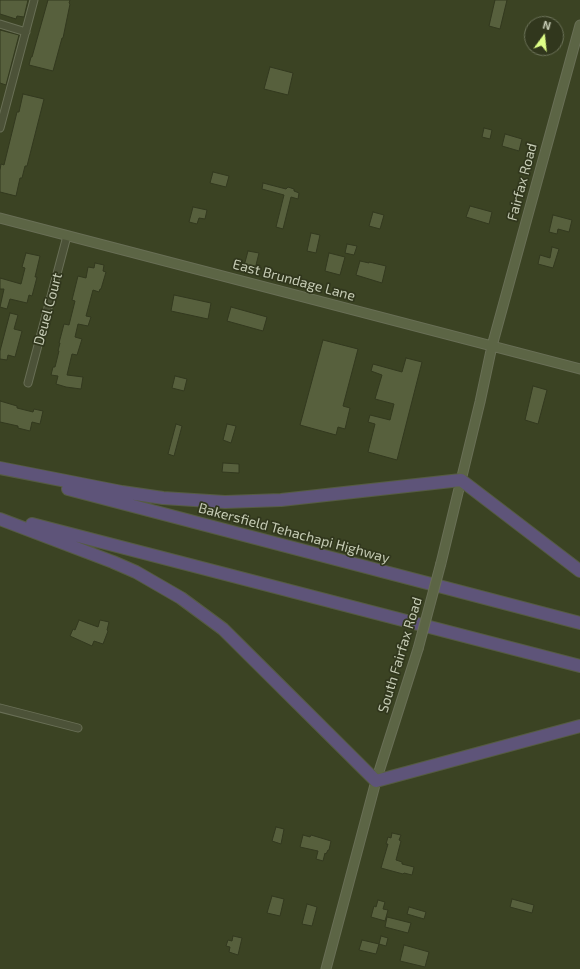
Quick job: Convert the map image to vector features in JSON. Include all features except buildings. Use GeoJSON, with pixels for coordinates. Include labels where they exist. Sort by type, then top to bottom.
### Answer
{"type":"FeatureCollection","features":[{"type":"Feature","properties":{"kind":"highway"},"geometry":{"type":"LineString","coordinates":[[0,468],[122,492],[163,498],[225,502],[281,500],[461,480],[580,571]]}},
{"type":"Feature","properties":{"kind":"highway","name":"Bakersfield Tehachapi Highway"},"geometry":{"type":"LineString","coordinates":[[0,471],[580,623]]}},
{"type":"Feature","properties":{"kind":"highway"},"geometry":{"type":"LineString","coordinates":[[0,516],[580,666]]}},
{"type":"Feature","properties":{"kind":"highway"},"geometry":{"type":"LineString","coordinates":[[0,519],[113,562],[148,578],[182,598],[228,634],[376,781],[580,726]]}},
{"type":"Feature","properties":{"kind":"main road","name":"Fairfax Road"},"geometry":{"type":"LineString","coordinates":[[492,346],[580,25]]}},
{"type":"Feature","properties":{"kind":"main road","name":"East Brundage Lane"},"geometry":{"type":"LineString","coordinates":[[0,218],[580,369]]}},
{"type":"Feature","properties":{"kind":"main road","name":"South Fairfax Road"},"geometry":{"type":"LineString","coordinates":[[326,969],[376,781],[418,649],[441,563],[492,346]]}},
{"type":"Feature","properties":{"kind":"street"},"geometry":{"type":"LineString","coordinates":[[0,128],[34,0]]}},
{"type":"Feature","properties":{"kind":"street"},"geometry":{"type":"LineString","coordinates":[[0,24],[26,32]]}},
{"type":"Feature","properties":{"kind":"street","name":"Deuel Court"},"geometry":{"type":"LineString","coordinates":[[28,383],[67,236]]}},
{"type":"Feature","properties":{"kind":"street"},"geometry":{"type":"LineString","coordinates":[[0,708],[78,728]]}}]}
